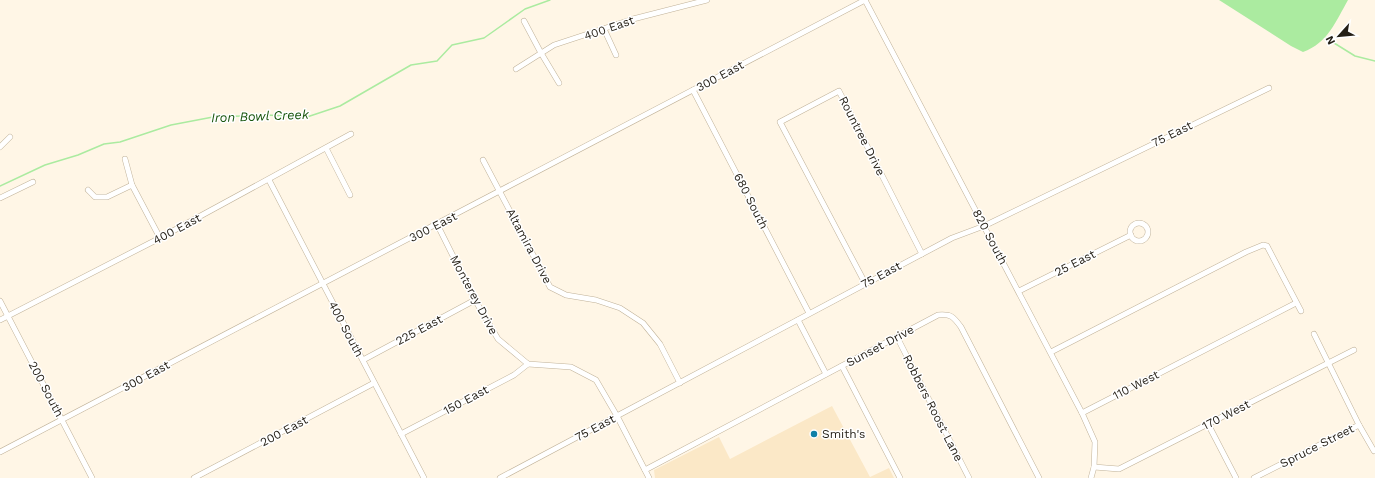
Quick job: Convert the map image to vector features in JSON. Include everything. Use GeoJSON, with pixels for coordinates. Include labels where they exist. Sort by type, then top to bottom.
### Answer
{"type":"FeatureCollection","features":[{"type":"Feature","properties":{"kind":"street","name":"400 East"},"geometry":{"type":"LineString","coordinates":[[516,69],[554,45],[633,19],[706,0]]}},
{"type":"Feature","properties":{"kind":"street","name":"300 East"},"geometry":{"type":"LineString","coordinates":[[0,452],[865,0]]}},
{"type":"Feature","properties":{"kind":"street","name":"820 South"},"geometry":{"type":"LineString","coordinates":[[865,0],[1082,413],[1095,442],[1094,468],[1091,478]]}},
{"type":"Feature","properties":{"kind":"street"},"geometry":{"type":"LineString","coordinates":[[524,21],[559,83]]}},
{"type":"Feature","properties":{"kind":"street"},"geometry":{"type":"LineString","coordinates":[[604,29],[616,55]]}},
{"type":"Feature","properties":{"kind":"street","name":"75 East"},"geometry":{"type":"LineString","coordinates":[[500,478],[952,238],[984,226],[1269,88]]}},
{"type":"Feature","properties":{"kind":"street","name":"680 South"},"geometry":{"type":"LineString","coordinates":[[693,90],[809,313]]}},
{"type":"Feature","properties":{"kind":"street","name":"Rountree Drive"},"geometry":{"type":"LineString","coordinates":[[865,283],[780,122],[826,97],[839,91],[922,254]]}},
{"type":"Feature","properties":{"kind":"street","name":"400 East"},"geometry":{"type":"LineString","coordinates":[[0,320],[160,238],[351,134]]}},
{"type":"Feature","properties":{"kind":"street"},"geometry":{"type":"LineString","coordinates":[[0,147],[10,137]]}},
{"type":"Feature","properties":{"kind":"street"},"geometry":{"type":"LineString","coordinates":[[326,148],[350,195]]}},
{"type":"Feature","properties":{"kind":"street"},"geometry":{"type":"LineString","coordinates":[[124,159],[132,185],[160,238]]}},
{"type":"Feature","properties":{"kind":"street","name":"Altamira Drive"},"geometry":{"type":"LineString","coordinates":[[483,160],[550,287],[566,295],[596,300],[620,308],[643,323],[660,344],[680,383]]}},
{"type":"Feature","properties":{"kind":"street","name":"400 South"},"geometry":{"type":"LineString","coordinates":[[269,180],[424,478]]}},
{"type":"Feature","properties":{"kind":"street"},"geometry":{"type":"LineString","coordinates":[[0,198],[33,182]]}},
{"type":"Feature","properties":{"kind":"street"},"geometry":{"type":"LineString","coordinates":[[88,190],[95,197],[107,197],[132,185]]}},
{"type":"Feature","properties":{"kind":"street","name":"Monterey Drive"},"geometry":{"type":"LineString","coordinates":[[437,224],[475,300],[498,339],[528,364]]}},
{"type":"Feature","properties":{"kind":"street","name":"25 East"},"geometry":{"type":"LineString","coordinates":[[1019,292],[1131,235]]}},
{"type":"Feature","properties":{"kind":"street"},"geometry":{"type":"LineString","coordinates":[[1051,352],[1262,245],[1267,246],[1301,311]]}},
{"type":"Feature","properties":{"kind":"street","name":"225 East"},"geometry":{"type":"LineString","coordinates":[[363,360],[475,300]]}},
{"type":"Feature","properties":{"kind":"street","name":"200 South"},"geometry":{"type":"LineString","coordinates":[[0,301],[92,478]]}},
{"type":"Feature","properties":{"kind":"street","name":"110 West"},"geometry":{"type":"LineString","coordinates":[[1082,413],[1296,303]]}},
{"type":"Feature","properties":{"kind":"street","name":"Sunset Drive"},"geometry":{"type":"LineString","coordinates":[[646,470],[938,315],[948,315],[955,318],[961,327],[1039,478]]}},
{"type":"Feature","properties":{"kind":"street"},"geometry":{"type":"LineString","coordinates":[[798,320],[826,374]]}},
{"type":"Feature","properties":{"kind":"street"},"geometry":{"type":"LineString","coordinates":[[1314,334],[1359,425],[1374,451]]}},
{"type":"Feature","properties":{"kind":"street","name":"Robbers Roost Lane"},"geometry":{"type":"LineString","coordinates":[[897,337],[969,478]]}},
{"type":"Feature","properties":{"kind":"street","name":"170 West"},"geometry":{"type":"LineString","coordinates":[[1094,468],[1119,469],[1354,350]]}},
{"type":"Feature","properties":{"kind":"street"},"geometry":{"type":"LineString","coordinates":[[528,364],[571,367],[596,380],[617,416],[649,478]]}},
{"type":"Feature","properties":{"kind":"street","name":"150 East"},"geometry":{"type":"LineString","coordinates":[[401,434],[514,375],[528,364]]}},
{"type":"Feature","properties":{"kind":"street"},"geometry":{"type":"LineString","coordinates":[[842,366],[900,478]]}},
{"type":"Feature","properties":{"kind":"street","name":"200 East"},"geometry":{"type":"LineString","coordinates":[[194,478],[374,383]]}},
{"type":"Feature","properties":{"kind":"street"},"geometry":{"type":"LineString","coordinates":[[1208,424],[1236,478]]}},
{"type":"Feature","properties":{"kind":"street","name":"Spruce Street"},"geometry":{"type":"LineString","coordinates":[[1254,478],[1359,425]]}},
{"type":"Feature","properties":{"kind":"shaded area"},"geometry":{"type":"Polygon","coordinates":[[[1219,0],[1348,0],[1325,37],[1312,48],[1303,52],[1291,46],[1219,0]]]}},
{"type":"Feature","properties":{"kind":"shaded area"},"geometry":{"type":"Polygon","coordinates":[[[832,406],[870,477],[889,468],[894,478],[655,478],[654,470],[719,437],[730,459],[832,406]]]}},
{"type":"Feature","properties":{"kind":"waterway","name":"Iron Bowl Creek"},"geometry":{"type":"LineString","coordinates":[[0,186],[45,165],[78,155],[104,144],[120,142],[171,125],[213,117],[266,115],[307,117],[340,106],[411,65],[437,61],[452,45],[484,38],[525,9],[550,0]]}},
{"type":"Feature","properties":{"kind":"waterway"},"geometry":{"type":"LineString","coordinates":[[1326,38],[1355,56],[1375,61]]}},
{"type":"Feature","properties":{"kind":"place","name":"Smith's"},"geometry":{"type":"Point","coordinates":[814,434]}}]}
